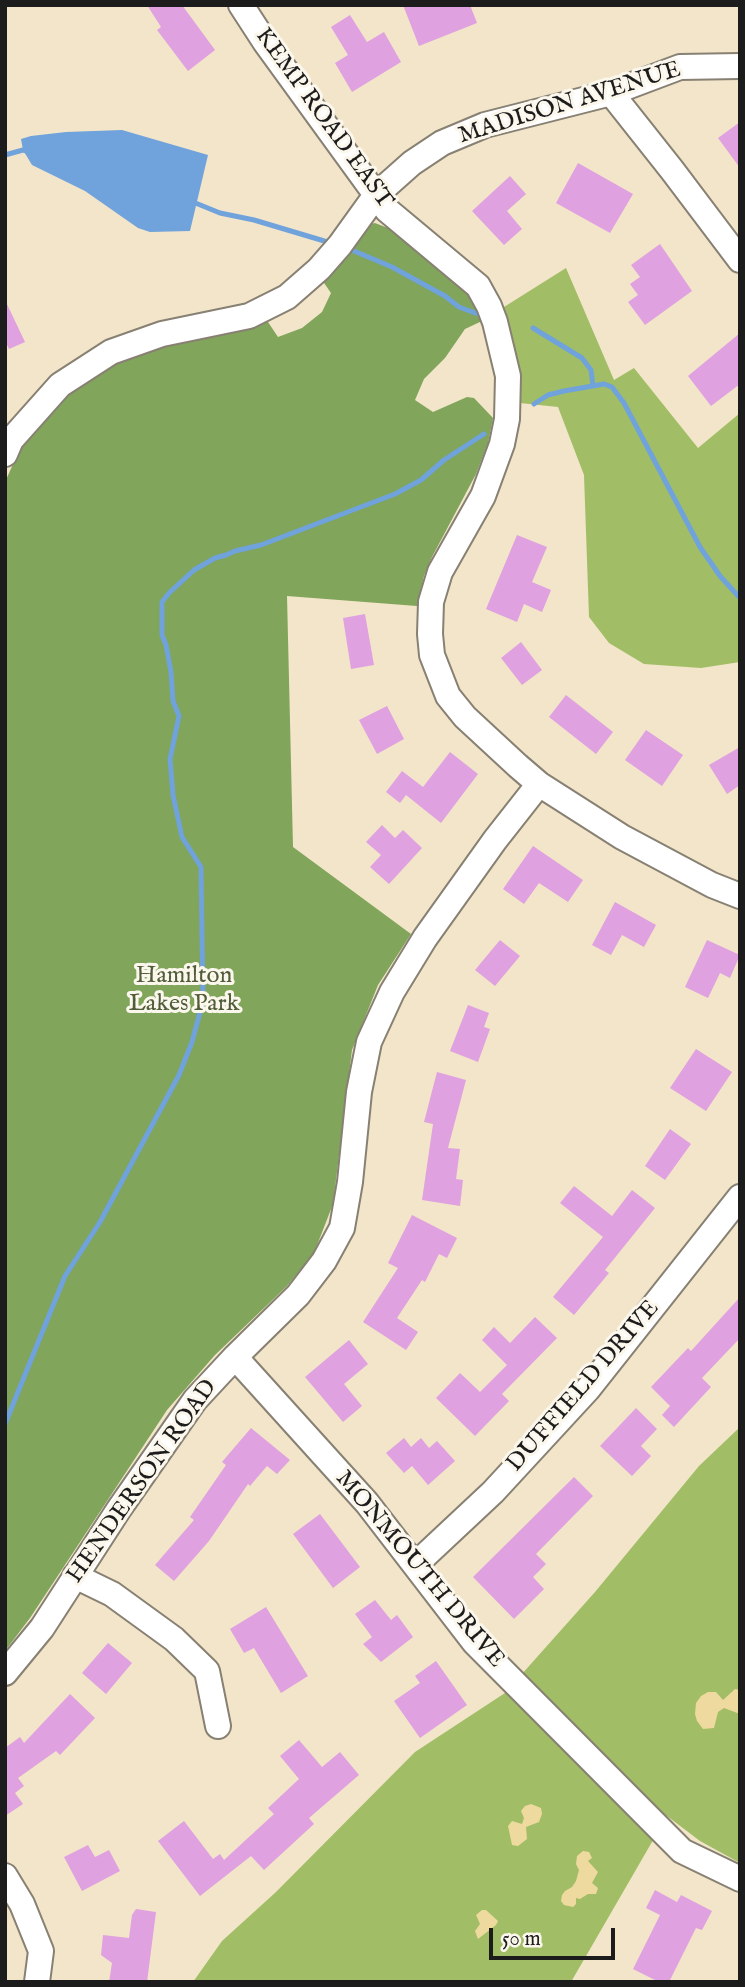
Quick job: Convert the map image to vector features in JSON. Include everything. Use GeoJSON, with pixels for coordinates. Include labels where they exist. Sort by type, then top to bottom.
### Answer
{"type":"FeatureCollection","features":[{"type":"Feature","properties":{"kind":"street","name":"KEMP ROAD EAST"},"geometry":{"type":"LineString","coordinates":[[241,5],[387,210],[478,286],[489,306],[502,347],[508,376],[502,444],[482,496],[440,572],[431,602],[432,654],[448,696],[465,717],[539,784],[622,837],[712,886],[740,896]]}},
{"type":"Feature","properties":{"kind":"street","name":"MADISON AVENUE"},"geometry":{"type":"LineString","coordinates":[[7,444],[60,385],[111,352],[162,334],[249,316],[286,297],[326,261],[376,195],[412,163],[442,143],[485,125],[611,93],[680,67],[740,66]]}},
{"type":"Feature","properties":{"kind":"street"},"geometry":{"type":"LineString","coordinates":[[611,93],[740,260]]}},
{"type":"Feature","properties":{"kind":"street","name":"HENDERSON ROAD"},"geometry":{"type":"LineString","coordinates":[[5,1673],[43,1628],[75,1576],[195,1400],[234,1357],[298,1295],[324,1261],[342,1228],[350,1182],[359,1092],[369,1042],[392,992],[425,937],[539,784]]}},
{"type":"Feature","properties":{"kind":"street","name":"DUFFIELD DRIVE"},"geometry":{"type":"LineString","coordinates":[[415,1565],[494,1492],[588,1389],[740,1197]]}},
{"type":"Feature","properties":{"kind":"street","name":"MONMOUTH DRIVE"},"geometry":{"type":"LineString","coordinates":[[234,1357],[367,1503],[474,1642],[682,1851],[740,1880]]}},
{"type":"Feature","properties":{"kind":"street"},"geometry":{"type":"LineString","coordinates":[[75,1576],[112,1594],[174,1639],[207,1671],[218,1726]]}},
{"type":"Feature","properties":{"kind":"street"},"geometry":{"type":"LineString","coordinates":[[5,1876],[22,1904],[41,1951],[37,1982]]}},
{"type":"Feature","properties":{"kind":"green space","name":"Hamilton Lakes Park"},"geometry":{"type":"Polygon","coordinates":[[[375,223],[393,230],[455,279],[472,299],[482,321],[465,329],[445,358],[424,379],[415,400],[433,412],[467,397],[474,398],[493,418],[488,443],[476,474],[432,557],[417,606],[287,596],[293,847],[411,934],[378,985],[352,1050],[333,1204],[314,1253],[287,1286],[215,1355],[167,1410],[30,1618],[5,1651],[5,482],[23,442],[68,390],[118,359],[162,343],[266,319],[278,337],[302,328],[322,312],[331,293],[322,280],[366,225],[375,223]]]}},
{"type":"Feature","properties":{"kind":"green space"},"geometry":{"type":"Polygon","coordinates":[[[566,268],[614,380],[634,368],[698,448],[740,413],[740,662],[701,668],[644,664],[609,643],[589,617],[584,475],[558,407],[520,403],[517,366],[504,307],[566,268]]]}},
{"type":"Feature","properties":{"kind":"green space"},"geometry":{"type":"Polygon","coordinates":[[[740,1427],[740,1863],[700,1841],[667,1816],[571,1982],[193,1982],[222,1941],[276,1892],[415,1752],[505,1693],[595,1592],[699,1466],[740,1427]]]}},
{"type":"Feature","properties":{"kind":"sand"},"geometry":{"type":"Polygon","coordinates":[[[735,1689],[740,1690],[740,1714],[724,1708],[718,1712],[714,1728],[703,1729],[695,1714],[696,1703],[701,1696],[716,1692],[723,1700],[735,1689]]]}},
{"type":"Feature","properties":{"kind":"sand"},"geometry":{"type":"Polygon","coordinates":[[[531,1804],[541,1808],[539,1822],[526,1827],[527,1839],[518,1846],[512,1845],[508,1826],[512,1821],[522,1824],[524,1818],[521,1811],[531,1804]]]}},
{"type":"Feature","properties":{"kind":"sand"},"geometry":{"type":"Polygon","coordinates":[[[583,1851],[589,1852],[592,1858],[588,1861],[598,1872],[592,1883],[598,1888],[596,1894],[576,1898],[573,1907],[564,1905],[561,1901],[562,1895],[576,1881],[579,1870],[576,1864],[577,1856],[583,1851]]]}},
{"type":"Feature","properties":{"kind":"sand"},"geometry":{"type":"Polygon","coordinates":[[[486,1910],[498,1921],[478,1939],[475,1931],[480,1924],[476,1915],[486,1910]]]}},
{"type":"Feature","properties":{"kind":"water"},"geometry":{"type":"Polygon","coordinates":[[[122,130],[208,155],[190,231],[150,232],[138,228],[85,191],[32,165],[23,150],[21,139],[66,132],[122,130]]]}},
{"type":"Feature","properties":{"kind":"building"},"geometry":{"type":"Polygon","coordinates":[[[147,5],[182,5],[215,50],[188,71],[157,30],[161,27],[147,5]]]}},
{"type":"Feature","properties":{"kind":"building"},"geometry":{"type":"Polygon","coordinates":[[[403,5],[470,5],[477,23],[419,46],[403,5]]]}},
{"type":"Feature","properties":{"kind":"building"},"geometry":{"type":"Polygon","coordinates":[[[350,15],[367,42],[384,32],[401,62],[352,92],[335,63],[348,55],[331,27],[350,15]]]}},
{"type":"Feature","properties":{"kind":"building"},"geometry":{"type":"Polygon","coordinates":[[[740,122],[740,168],[718,138],[740,122]]]}},
{"type":"Feature","properties":{"kind":"building"},"geometry":{"type":"Polygon","coordinates":[[[578,163],[633,194],[610,233],[556,203],[578,163]]]}},
{"type":"Feature","properties":{"kind":"building"},"geometry":{"type":"Polygon","coordinates":[[[510,176],[526,194],[507,211],[522,229],[504,245],[472,211],[510,176]]]}},
{"type":"Feature","properties":{"kind":"building"},"geometry":{"type":"Polygon","coordinates":[[[660,244],[692,291],[645,325],[628,302],[638,295],[630,284],[640,277],[631,265],[660,244]]]}},
{"type":"Feature","properties":{"kind":"building"},"geometry":{"type":"Polygon","coordinates":[[[5,300],[25,342],[9,349],[5,340],[5,300]]]}},
{"type":"Feature","properties":{"kind":"building"},"geometry":{"type":"Polygon","coordinates":[[[740,333],[740,384],[711,406],[688,376],[740,333]]]}},
{"type":"Feature","properties":{"kind":"building"},"geometry":{"type":"Polygon","coordinates":[[[517,535],[547,547],[532,582],[551,590],[542,612],[524,604],[517,622],[486,609],[517,535]]]}},
{"type":"Feature","properties":{"kind":"building"},"geometry":{"type":"Polygon","coordinates":[[[365,614],[374,665],[351,669],[343,618],[365,614]]]}},
{"type":"Feature","properties":{"kind":"building"},"geometry":{"type":"Polygon","coordinates":[[[521,642],[542,670],[522,685],[501,658],[521,642]]]}},
{"type":"Feature","properties":{"kind":"building"},"geometry":{"type":"Polygon","coordinates":[[[566,695],[613,732],[596,754],[549,717],[566,695]]]}},
{"type":"Feature","properties":{"kind":"building"},"geometry":{"type":"Polygon","coordinates":[[[387,706],[404,739],[377,754],[359,720],[387,706]]]}},
{"type":"Feature","properties":{"kind":"building"},"geometry":{"type":"Polygon","coordinates":[[[646,730],[683,755],[662,786],[625,760],[646,730]]]}},
{"type":"Feature","properties":{"kind":"building"},"geometry":{"type":"Polygon","coordinates":[[[740,747],[740,785],[727,794],[709,765],[740,747]]]}},
{"type":"Feature","properties":{"kind":"building"},"geometry":{"type":"Polygon","coordinates":[[[450,752],[478,774],[441,823],[406,795],[400,803],[386,792],[402,771],[423,787],[450,752]]]}},
{"type":"Feature","properties":{"kind":"building"},"geometry":{"type":"Polygon","coordinates":[[[382,825],[395,838],[403,830],[422,848],[389,884],[370,867],[381,855],[366,842],[382,825]]]}},
{"type":"Feature","properties":{"kind":"building"},"geometry":{"type":"Polygon","coordinates":[[[533,846],[583,880],[568,902],[539,883],[524,904],[503,889],[533,846]]]}},
{"type":"Feature","properties":{"kind":"building"},"geometry":{"type":"Polygon","coordinates":[[[615,902],[656,925],[644,947],[622,935],[611,955],[592,945],[615,902]]]}},
{"type":"Feature","properties":{"kind":"building"},"geometry":{"type":"Polygon","coordinates":[[[500,940],[520,956],[495,986],[475,970],[500,940]]]}},
{"type":"Feature","properties":{"kind":"building"},"geometry":{"type":"Polygon","coordinates":[[[707,940],[740,955],[730,978],[720,973],[708,998],[685,987],[707,940]]]}},
{"type":"Feature","properties":{"kind":"building"},"geometry":{"type":"Polygon","coordinates":[[[468,1005],[489,1013],[484,1027],[490,1029],[478,1062],[450,1051],[468,1005]]]}},
{"type":"Feature","properties":{"kind":"building"},"geometry":{"type":"Polygon","coordinates":[[[696,1049],[732,1072],[706,1111],[670,1088],[696,1049]]]}},
{"type":"Feature","properties":{"kind":"building"},"geometry":{"type":"Polygon","coordinates":[[[437,1072],[466,1080],[448,1148],[460,1149],[456,1179],[463,1180],[460,1206],[422,1200],[433,1124],[424,1122],[437,1072]]]}},
{"type":"Feature","properties":{"kind":"building"},"geometry":{"type":"Polygon","coordinates":[[[670,1129],[691,1144],[665,1180],[645,1166],[670,1129]]]}},
{"type":"Feature","properties":{"kind":"building"},"geometry":{"type":"Polygon","coordinates":[[[574,1186],[612,1216],[632,1190],[655,1208],[605,1270],[609,1273],[574,1315],[553,1297],[603,1237],[560,1203],[574,1186]]]}},
{"type":"Feature","properties":{"kind":"building"},"geometry":{"type":"Polygon","coordinates":[[[412,1215],[457,1238],[447,1258],[439,1254],[425,1282],[422,1280],[397,1318],[418,1332],[406,1350],[363,1322],[398,1268],[388,1263],[412,1215]]]}},
{"type":"Feature","properties":{"kind":"building"},"geometry":{"type":"Polygon","coordinates":[[[740,1297],[740,1338],[702,1378],[711,1387],[674,1427],[662,1415],[670,1406],[651,1387],[688,1348],[691,1351],[740,1297]]]}},
{"type":"Feature","properties":{"kind":"building"},"geometry":{"type":"Polygon","coordinates":[[[535,1317],[557,1338],[502,1394],[509,1401],[475,1436],[436,1398],[460,1373],[480,1392],[507,1365],[482,1340],[494,1327],[510,1343],[535,1317]]]}},
{"type":"Feature","properties":{"kind":"building"},"geometry":{"type":"Polygon","coordinates":[[[349,1340],[368,1364],[344,1384],[362,1406],[343,1422],[305,1377],[349,1340]]]}},
{"type":"Feature","properties":{"kind":"building"},"geometry":{"type":"Polygon","coordinates":[[[636,1408],[657,1429],[641,1446],[651,1456],[632,1476],[600,1446],[636,1408]]]}},
{"type":"Feature","properties":{"kind":"building"},"geometry":{"type":"Polygon","coordinates":[[[251,1428],[290,1460],[277,1474],[267,1466],[250,1486],[248,1484],[209,1541],[174,1581],[155,1565],[194,1520],[190,1517],[226,1465],[222,1462],[251,1428]]]}},
{"type":"Feature","properties":{"kind":"building"},"geometry":{"type":"Polygon","coordinates":[[[404,1438],[411,1447],[421,1438],[429,1448],[437,1441],[455,1461],[428,1485],[412,1466],[404,1473],[386,1453],[404,1438]]]}},
{"type":"Feature","properties":{"kind":"building"},"geometry":{"type":"Polygon","coordinates":[[[574,1477],[593,1496],[536,1554],[546,1564],[533,1577],[544,1589],[514,1619],[473,1577],[574,1477]]]}},
{"type":"Feature","properties":{"kind":"building"},"geometry":{"type":"Polygon","coordinates":[[[320,1514],[360,1567],[333,1588],[293,1534],[320,1514]]]}},
{"type":"Feature","properties":{"kind":"building"},"geometry":{"type":"Polygon","coordinates":[[[375,1600],[391,1620],[397,1615],[413,1637],[381,1662],[363,1644],[372,1637],[355,1614],[375,1600]]]}},
{"type":"Feature","properties":{"kind":"building"},"geometry":{"type":"Polygon","coordinates":[[[266,1607],[308,1676],[281,1693],[254,1648],[244,1653],[230,1629],[266,1607]]]}},
{"type":"Feature","properties":{"kind":"building"},"geometry":{"type":"Polygon","coordinates":[[[108,1643],[132,1663],[106,1694],[82,1673],[108,1643]]]}},
{"type":"Feature","properties":{"kind":"building"},"geometry":{"type":"Polygon","coordinates":[[[436,1661],[467,1705],[420,1738],[394,1701],[420,1683],[415,1676],[436,1661]]]}},
{"type":"Feature","properties":{"kind":"building"},"geometry":{"type":"Polygon","coordinates":[[[70,1694],[95,1718],[60,1755],[56,1751],[18,1778],[24,1786],[15,1793],[23,1804],[5,1816],[5,1748],[20,1737],[24,1743],[70,1694]]]}},
{"type":"Feature","properties":{"kind":"building"},"geometry":{"type":"Polygon","coordinates":[[[299,1740],[322,1767],[340,1752],[359,1775],[309,1818],[314,1824],[264,1870],[251,1856],[200,1896],[158,1841],[184,1821],[213,1859],[220,1854],[224,1860],[274,1814],[268,1808],[299,1779],[280,1756],[299,1740]]]}},
{"type":"Feature","properties":{"kind":"building"},"geometry":{"type":"Polygon","coordinates":[[[88,1845],[95,1857],[109,1850],[120,1871],[82,1891],[64,1857],[88,1845]]]}},
{"type":"Feature","properties":{"kind":"building"},"geometry":{"type":"Polygon","coordinates":[[[655,1890],[677,1902],[681,1895],[712,1911],[702,1930],[696,1928],[669,1982],[659,1982],[633,1969],[660,1915],[646,1908],[655,1890]]]}},
{"type":"Feature","properties":{"kind":"building"},"geometry":{"type":"Polygon","coordinates":[[[136,1909],[156,1912],[147,1982],[109,1982],[112,1963],[101,1955],[103,1935],[129,1938],[132,1915],[136,1909]]]}},
{"type":"Feature","properties":{"kind":"waterway"},"geometry":{"type":"LineString","coordinates":[[5,155],[23,150],[30,152]]}},
{"type":"Feature","properties":{"kind":"waterway"},"geometry":{"type":"LineString","coordinates":[[193,202],[220,213],[254,220],[331,243]]}},
{"type":"Feature","properties":{"kind":"waterway"},"geometry":{"type":"LineString","coordinates":[[347,248],[392,267],[445,296],[459,307],[478,314]]}},
{"type":"Feature","properties":{"kind":"waterway"},"geometry":{"type":"LineString","coordinates":[[533,328],[582,358],[591,370],[593,386]]}},
{"type":"Feature","properties":{"kind":"waterway"},"geometry":{"type":"LineString","coordinates":[[534,404],[548,395],[564,391],[604,384],[612,387],[624,403],[700,547],[720,576],[740,598]]}},
{"type":"Feature","properties":{"kind":"waterway"},"geometry":{"type":"LineString","coordinates":[[5,1424],[65,1276],[100,1222],[179,1075],[192,1042],[203,1001],[201,867],[182,837],[173,795],[170,759],[179,716],[173,701],[171,672],[162,635],[162,602],[194,570],[215,558],[261,545],[395,494],[421,480],[444,460],[484,434]]}}]}
